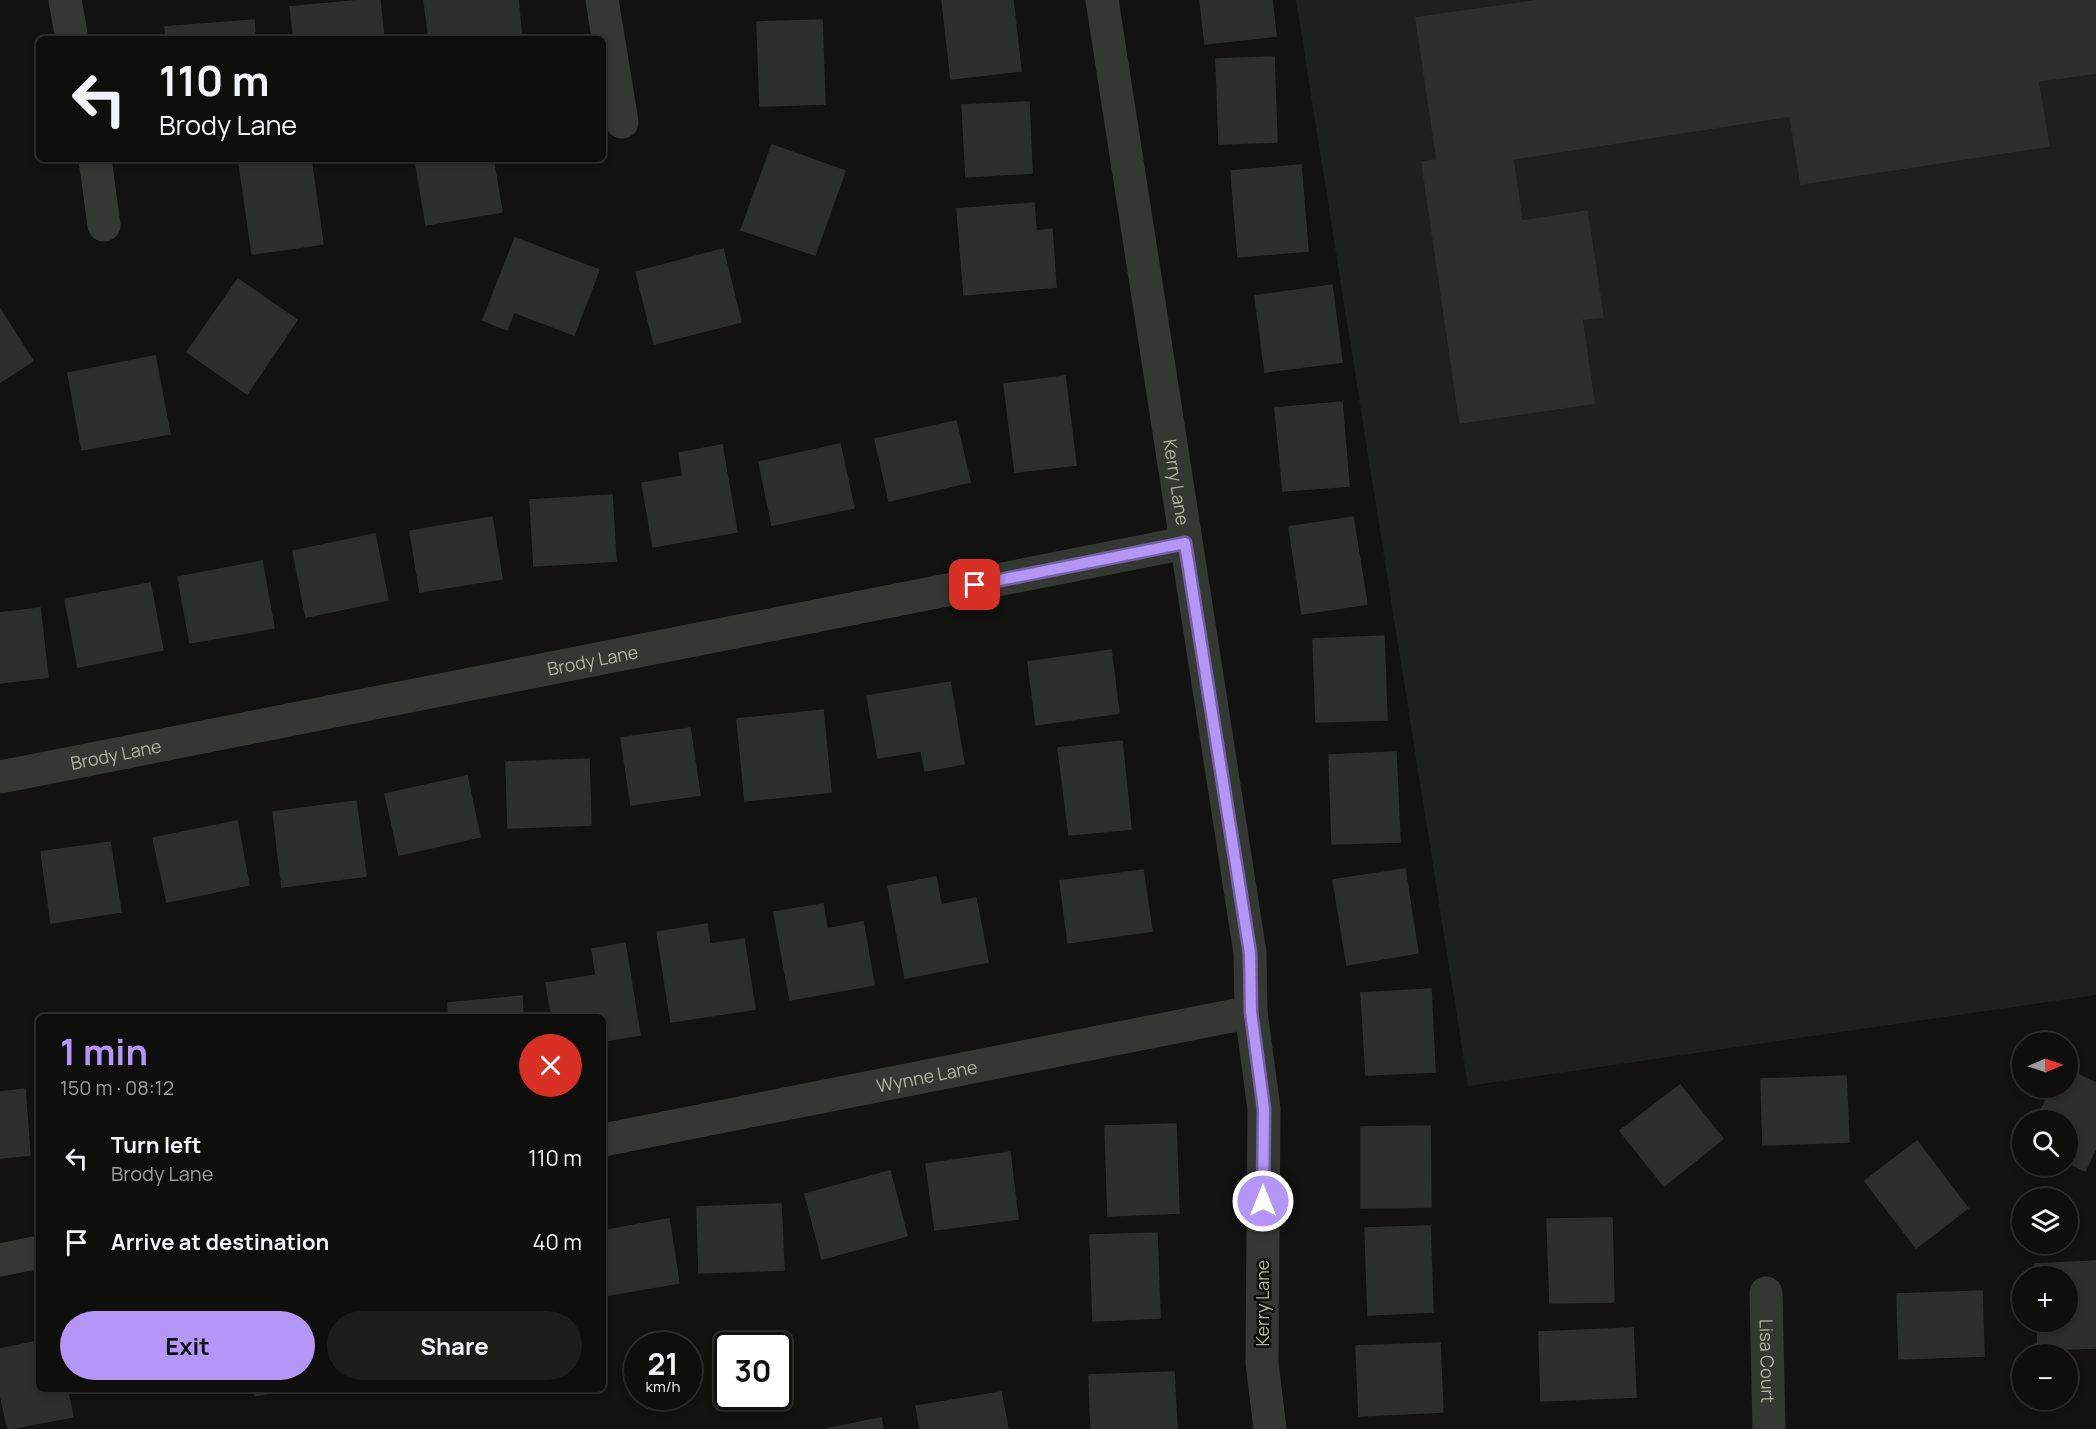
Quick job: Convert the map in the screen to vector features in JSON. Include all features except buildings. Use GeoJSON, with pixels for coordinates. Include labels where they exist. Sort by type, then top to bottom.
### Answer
{"type":"FeatureCollection","features":[{"type":"Feature","properties":{"kind":"street"},"geometry":{"type":"LineString","coordinates":[[65,0],[71,36]]}},
{"type":"Feature","properties":{"kind":"street"},"geometry":{"type":"LineString","coordinates":[[602,0],[622,122]]}},
{"type":"Feature","properties":{"kind":"street","name":"Kerry Lane"},"geometry":{"type":"LineString","coordinates":[[1102,0],[1250,953],[1251,1012],[1264,1109],[1262,1363],[1270,1429]]}},
{"type":"Feature","properties":{"kind":"street"},"geometry":{"type":"LineString","coordinates":[[95,162],[104,225]]}},
{"type":"Feature","properties":{"kind":"street","name":"Brody Lane"},"geometry":{"type":"LineString","coordinates":[[0,777],[1185,543]]}},
{"type":"Feature","properties":{"kind":"street","name":"Wynne Lane"},"geometry":{"type":"LineString","coordinates":[[606,1139],[1251,1012]]}},
{"type":"Feature","properties":{"kind":"street"},"geometry":{"type":"LineString","coordinates":[[0,1260],[36,1253]]}},
{"type":"Feature","properties":{"kind":"street","name":"Lisa Court"},"geometry":{"type":"LineString","coordinates":[[1766,1293],[1769,1429]]}},
{"type":"Feature","properties":{"kind":"shaded area"},"geometry":{"type":"Polygon","coordinates":[[[1296,0],[2096,0],[2096,995],[1468,1086],[1296,0]]]}},
{"type":"Feature","properties":{"kind":"route"},"geometry":{"type":"LineString","coordinates":[[975,585],[1185,543],[1250,953],[1251,1012],[1264,1109],[1263,1201]]}}]}
